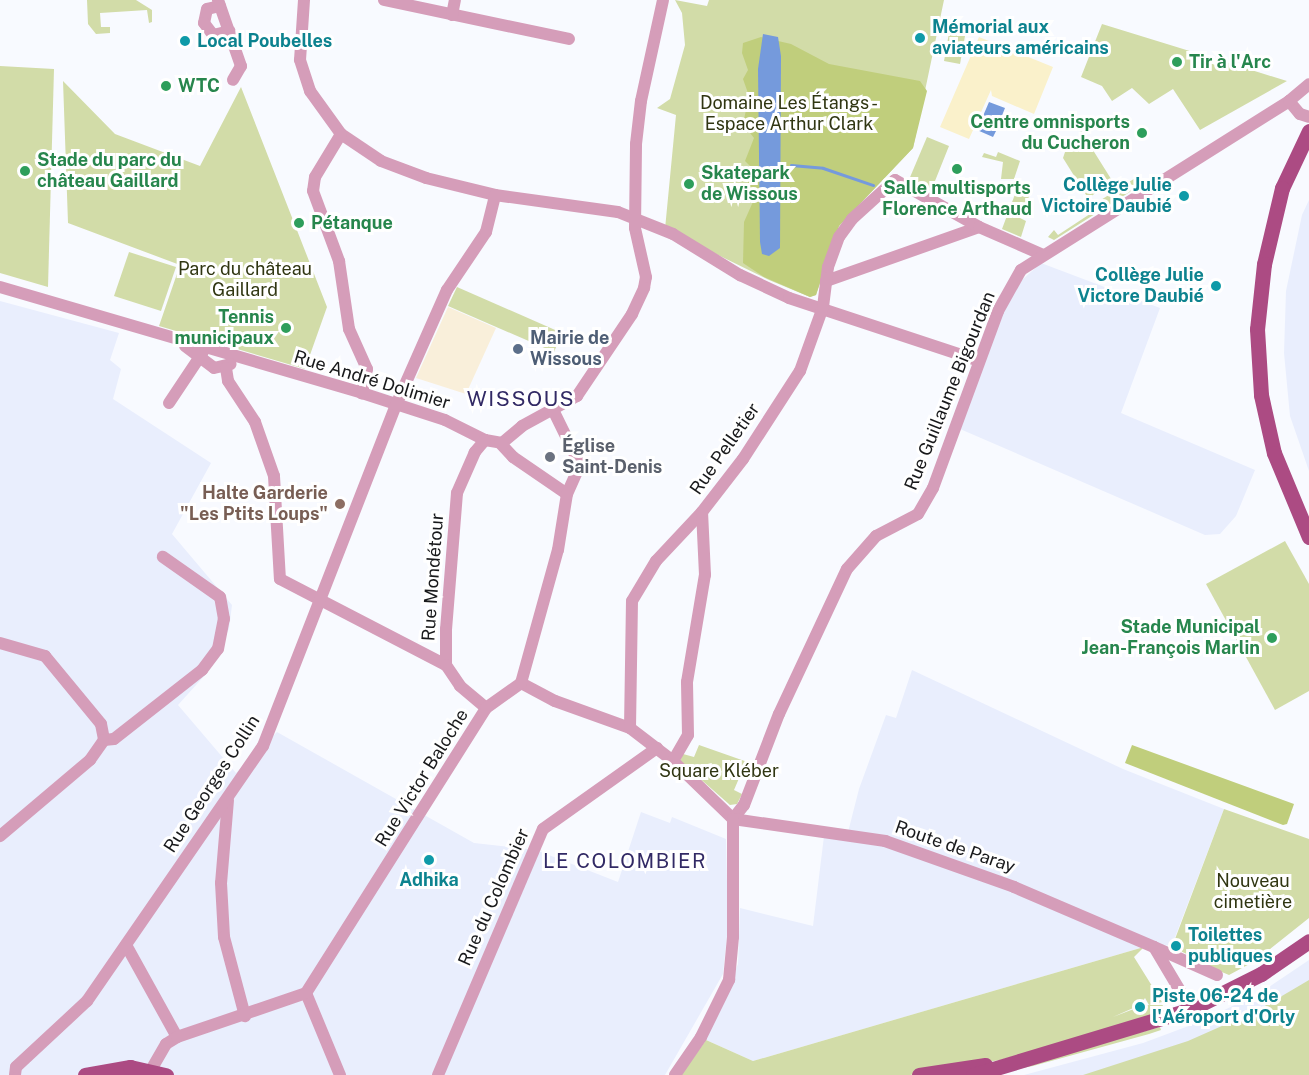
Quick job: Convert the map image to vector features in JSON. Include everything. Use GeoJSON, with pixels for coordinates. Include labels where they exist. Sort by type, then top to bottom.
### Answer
{"type":"FeatureCollection","features":[{"type":"Feature","properties":{"kind":"main road"},"geometry":{"type":"LineString","coordinates":[[1309,131],[1288,172],[1262,278],[1258,364],[1274,453],[1309,537]]}},
{"type":"Feature","properties":{"kind":"main road"},"geometry":{"type":"LineString","coordinates":[[1280,203],[1309,151]]}},
{"type":"Feature","properties":{"kind":"main road"},"geometry":{"type":"LineString","coordinates":[[973,1075],[1191,1010],[1261,974],[1309,941]]}},
{"type":"Feature","properties":{"kind":"main road"},"geometry":{"type":"LineString","coordinates":[[919,1075],[1032,1058]]}},
{"type":"Feature","properties":{"kind":"main road"},"geometry":{"type":"LineString","coordinates":[[85,1075],[108,1068],[151,1070],[166,1075]]}},
{"type":"Feature","properties":{"kind":"street"},"geometry":{"type":"LineString","coordinates":[[304,0],[303,70],[321,108],[341,134],[381,161],[403,171],[495,195],[590,206],[636,220],[673,234],[767,288],[979,361]]}},
{"type":"Feature","properties":{"kind":"street"},"geometry":{"type":"LineString","coordinates":[[384,0],[568,39]]}},
{"type":"Feature","properties":{"kind":"street"},"geometry":{"type":"LineString","coordinates":[[452,15],[455,0]]}},
{"type":"Feature","properties":{"kind":"street"},"geometry":{"type":"LineString","coordinates":[[567,494],[513,457],[500,443],[577,396],[632,314],[644,288],[646,277],[636,220],[638,120],[663,0]]}},
{"type":"Feature","properties":{"kind":"street"},"geometry":{"type":"LineString","coordinates":[[230,31],[213,35],[204,23],[207,9],[219,3],[230,31],[241,66],[233,80]]}},
{"type":"Feature","properties":{"kind":"street","name":"Rue Guillaume Bigourdan"},"geometry":{"type":"LineString","coordinates":[[733,819],[744,805],[779,714],[847,569],[876,536],[918,514],[933,488],[998,311],[1021,270],[1289,101],[1309,84]]}},
{"type":"Feature","properties":{"kind":"street"},"geometry":{"type":"LineString","coordinates":[[1289,101],[1300,114],[1309,117]]}},
{"type":"Feature","properties":{"kind":"street"},"geometry":{"type":"LineString","coordinates":[[341,134],[315,177],[313,191],[339,261],[349,329],[367,369],[362,393]]}},
{"type":"Feature","properties":{"kind":"street","name":"Rue Pelletier"},"geometry":{"type":"LineString","coordinates":[[673,761],[688,735],[687,682],[705,575],[702,512],[743,459],[800,371],[823,306],[826,281],[838,237],[852,219],[895,180],[980,227]]}},
{"type":"Feature","properties":{"kind":"street","name":"Rue Georges Collin"},"geometry":{"type":"LineString","coordinates":[[15,1075],[16,1067],[87,1001],[228,799],[273,727],[396,405],[447,290],[486,232],[495,195]]}},
{"type":"Feature","properties":{"kind":"street"},"geometry":{"type":"LineString","coordinates":[[826,281],[980,227],[1043,255]]}},
{"type":"Feature","properties":{"kind":"street","name":"Rue André Dolimier"},"geometry":{"type":"LineString","coordinates":[[0,287],[179,341],[203,352],[247,360],[362,393],[445,420],[485,440],[500,443]]}},
{"type":"Feature","properties":{"kind":"street"},"geometry":{"type":"LineString","coordinates":[[169,403],[203,352]]}},
{"type":"Feature","properties":{"kind":"street","name":"Rue André Dolimier"},"geometry":{"type":"LineString","coordinates":[[203,352],[214,368],[226,368]]}},
{"type":"Feature","properties":{"kind":"street"},"geometry":{"type":"LineString","coordinates":[[247,360],[226,368],[228,381],[255,422],[274,476],[280,579],[319,602],[446,665]]}},
{"type":"Feature","properties":{"kind":"street"},"geometry":{"type":"LineString","coordinates":[[553,410],[580,465],[567,494],[558,550],[520,683],[555,701],[630,728],[673,761],[733,819],[733,937],[729,980],[701,1038],[675,1075]]}},
{"type":"Feature","properties":{"kind":"street","name":"Rue Mondétour"},"geometry":{"type":"LineString","coordinates":[[485,440],[475,452],[458,493],[446,665],[460,686],[486,708]]}},
{"type":"Feature","properties":{"kind":"street"},"geometry":{"type":"LineString","coordinates":[[630,728],[632,601],[656,561],[702,512]]}},
{"type":"Feature","properties":{"kind":"street"},"geometry":{"type":"LineString","coordinates":[[104,740],[114,739],[202,670],[218,648],[224,619],[220,597],[164,557]]}},
{"type":"Feature","properties":{"kind":"street"},"geometry":{"type":"LineString","coordinates":[[0,643],[45,656],[101,724],[104,740],[90,760],[0,836]]}},
{"type":"Feature","properties":{"kind":"street","name":"Rue Victor Baloche"},"geometry":{"type":"LineString","coordinates":[[306,993],[486,708],[520,683]]}},
{"type":"Feature","properties":{"kind":"street","name":"Rue du Colombier"},"geometry":{"type":"LineString","coordinates":[[438,1075],[543,829],[657,748]]}},
{"type":"Feature","properties":{"kind":"street"},"geometry":{"type":"LineString","coordinates":[[228,799],[220,883],[224,937],[245,1016]]}},
{"type":"Feature","properties":{"kind":"street","name":"Route de Paray"},"geometry":{"type":"LineString","coordinates":[[733,819],[885,841],[1014,886],[1217,975]]}},
{"type":"Feature","properties":{"kind":"street"},"geometry":{"type":"LineString","coordinates":[[126,945],[177,1037]]}},
{"type":"Feature","properties":{"kind":"street"},"geometry":{"type":"LineString","coordinates":[[1154,946],[1191,1010]]}},
{"type":"Feature","properties":{"kind":"street"},"geometry":{"type":"LineString","coordinates":[[151,1070],[166,1044],[177,1037],[245,1016],[306,993],[340,1075]]}},
{"type":"Feature","properties":{"kind":"shaded area"},"geometry":{"type":"Polygon","coordinates":[[[1309,200],[1309,471],[1290,416],[1284,353],[1286,291],[1302,215],[1309,200]]]}},
{"type":"Feature","properties":{"kind":"shaded area"},"geometry":{"type":"Polygon","coordinates":[[[1041,263],[1160,308],[1121,413],[1255,470],[1236,516],[1220,534],[1205,535],[960,429],[1001,316],[1022,280],[1041,263]]]}},
{"type":"Feature","properties":{"kind":"shaded area"},"geometry":{"type":"Polygon","coordinates":[[[0,301],[119,333],[110,360],[121,369],[113,399],[211,463],[172,534],[232,605],[229,629],[206,674],[178,705],[236,773],[277,732],[474,843],[536,850],[618,882],[641,812],[670,823],[672,817],[726,839],[728,926],[723,974],[665,1075],[0,1075],[0,301]]]}},
{"type":"Feature","properties":{"kind":"shaded area"},"geometry":{"type":"Polygon","coordinates":[[[448,307],[496,328],[466,394],[416,378],[448,307]]]}},
{"type":"Feature","properties":{"kind":"shaded area"},"geometry":{"type":"Polygon","coordinates":[[[912,670],[1123,769],[1224,809],[1172,945],[1144,947],[753,1061],[706,1040],[738,964],[740,908],[813,926],[824,836],[846,840],[859,789],[886,715],[896,718],[912,670]]]}},
{"type":"Feature","properties":{"kind":"shaded area"},"geometry":{"type":"Polygon","coordinates":[[[1309,960],[1309,1075],[1024,1075],[1143,1043],[1202,1021],[1263,991],[1309,960]]]}},
{"type":"Feature","properties":{"kind":"green space"},"geometry":{"type":"Polygon","coordinates":[[[87,0],[136,0],[152,10],[152,22],[149,23],[147,10],[100,13],[101,27],[110,27],[110,33],[96,34],[88,24],[87,0]]]}},
{"type":"Feature","properties":{"kind":"green space","name":"Domaine Les Étangs - Espace Arthur Clark"},"geometry":{"type":"Polygon","coordinates":[[[675,0],[707,6],[709,0],[944,0],[913,148],[839,226],[816,295],[810,297],[769,280],[665,229],[676,115],[657,108],[670,99],[685,45],[682,13],[675,0]]]}},
{"type":"Feature","properties":{"kind":"green space"},"geometry":{"type":"Polygon","coordinates":[[[1102,24],[1287,81],[1200,130],[1173,89],[1149,104],[1132,88],[1112,101],[1102,86],[1081,77],[1102,24]]]}},
{"type":"Feature","properties":{"kind":"green space"},"geometry":{"type":"Polygon","coordinates":[[[949,33],[965,36],[960,64],[944,61],[949,33]]]}},
{"type":"Feature","properties":{"kind":"green space"},"geometry":{"type":"Polygon","coordinates":[[[761,37],[791,44],[829,64],[920,81],[927,91],[913,148],[839,226],[816,295],[810,297],[764,277],[743,263],[744,222],[756,195],[748,183],[753,169],[745,161],[754,138],[743,124],[749,96],[743,79],[748,70],[742,53],[743,43],[761,37]]]}},
{"type":"Feature","properties":{"kind":"green space","name":"Stade du parc du château Gaillard"},"geometry":{"type":"Polygon","coordinates":[[[0,66],[54,69],[48,287],[0,273],[0,66]]]}},
{"type":"Feature","properties":{"kind":"green space","name":"Parc du château Gaillard"},"geometry":{"type":"Polygon","coordinates":[[[63,81],[115,134],[200,166],[241,87],[327,307],[305,369],[159,326],[180,265],[68,223],[63,81]]]}},
{"type":"Feature","properties":{"kind":"green space"},"geometry":{"type":"Polygon","coordinates":[[[1081,131],[1113,182],[1088,198],[1063,158],[1066,149],[1073,152],[1081,131]]]}},
{"type":"Feature","properties":{"kind":"green space"},"geometry":{"type":"Polygon","coordinates":[[[927,137],[949,146],[931,191],[908,182],[927,137]]]}},
{"type":"Feature","properties":{"kind":"green space"},"geometry":{"type":"Polygon","coordinates":[[[998,152],[1020,161],[1014,179],[1001,179],[1003,162],[982,157],[984,153],[996,157],[998,152]]]}},
{"type":"Feature","properties":{"kind":"green space"},"geometry":{"type":"Polygon","coordinates":[[[1140,175],[1144,183],[1054,240],[1048,237],[1054,230],[1058,235],[1096,210],[1093,205],[1140,175]]]}},
{"type":"Feature","properties":{"kind":"green space"},"geometry":{"type":"Polygon","coordinates":[[[1020,181],[1027,189],[1033,187],[1020,218],[1026,221],[1021,237],[1002,229],[1020,181]]]}},
{"type":"Feature","properties":{"kind":"green space"},"geometry":{"type":"Polygon","coordinates":[[[129,252],[176,267],[161,311],[114,296],[129,252]]]}},
{"type":"Feature","properties":{"kind":"green space"},"geometry":{"type":"Polygon","coordinates":[[[457,287],[562,333],[554,352],[448,306],[457,287]]]}},
{"type":"Feature","properties":{"kind":"green space","name":"Stade Municipal Jean-François Marlin"},"geometry":{"type":"Polygon","coordinates":[[[1285,541],[1309,584],[1309,691],[1275,710],[1206,584],[1285,541]]]}},
{"type":"Feature","properties":{"kind":"green space","name":"Square Kléber"},"geometry":{"type":"Polygon","coordinates":[[[699,745],[756,765],[753,773],[743,769],[734,790],[742,794],[737,804],[730,805],[680,761],[683,754],[694,757],[699,745]]]}},
{"type":"Feature","properties":{"kind":"green space"},"geometry":{"type":"Polygon","coordinates":[[[1132,745],[1294,804],[1287,824],[1283,825],[1125,763],[1132,745]]]}},
{"type":"Feature","properties":{"kind":"green space","name":"Nouveau cimetière"},"geometry":{"type":"Polygon","coordinates":[[[1224,809],[1309,839],[1309,918],[1255,961],[1229,975],[1205,965],[1204,957],[1195,958],[1172,947],[1224,809]]]}},
{"type":"Feature","properties":{"kind":"green space"},"geometry":{"type":"Polygon","coordinates":[[[1144,947],[1134,957],[1162,1002],[1149,1005],[1163,1005],[1158,1016],[1000,1060],[910,1075],[681,1075],[706,1040],[753,1061],[1144,947]],[[1145,998],[1140,1005],[1113,1017],[1144,1005],[1149,1005],[1145,998]]]}},
{"type":"Feature","properties":{"kind":"green space"},"geometry":{"type":"Polygon","coordinates":[[[1309,980],[1309,1075],[1083,1075],[1188,1041],[1258,1010],[1309,980]]]}},
{"type":"Feature","properties":{"kind":"green space"},"geometry":{"type":"Polygon","coordinates":[[[1160,1027],[1161,1030],[1149,1034],[1033,1066],[986,1075],[1160,1027]]]}},
{"type":"Feature","properties":{"kind":"sand"},"geometry":{"type":"Polygon","coordinates":[[[979,37],[1053,67],[1034,114],[992,96],[991,90],[969,139],[940,127],[979,37]]]}},
{"type":"Feature","properties":{"kind":"water"},"geometry":{"type":"Polygon","coordinates":[[[763,34],[778,37],[781,56],[780,248],[769,256],[762,254],[760,242],[758,69],[763,34]]]}},
{"type":"Feature","properties":{"kind":"water"},"geometry":{"type":"Polygon","coordinates":[[[989,102],[1005,108],[1001,118],[995,116],[992,124],[998,127],[993,137],[977,130],[989,102]]]}},
{"type":"Feature","properties":{"kind":"waterway"},"geometry":{"type":"LineString","coordinates":[[791,165],[823,168],[873,185]]}},
{"type":"Feature","properties":{"kind":"place","name":"Mémorial aux aviateurs américains"},"geometry":{"type":"Point","coordinates":[920,38]}},
{"type":"Feature","properties":{"kind":"place","name":"Local Poubelles"},"geometry":{"type":"Point","coordinates":[185,41]}},
{"type":"Feature","properties":{"kind":"place","name":"Tir à l'Arc"},"geometry":{"type":"Point","coordinates":[1177,62]}},
{"type":"Feature","properties":{"kind":"place","name":"WTC"},"geometry":{"type":"Point","coordinates":[166,86]}},
{"type":"Feature","properties":{"kind":"place","name":"Centre omnisports du Cucheron"},"geometry":{"type":"Point","coordinates":[1142,133]}},
{"type":"Feature","properties":{"kind":"place","name":"Salle multisports Florence Arthaud"},"geometry":{"type":"Point","coordinates":[957,169]}},
{"type":"Feature","properties":{"kind":"place","name":"Stade du parc du château Gaillard"},"geometry":{"type":"Point","coordinates":[25,171]}},
{"type":"Feature","properties":{"kind":"place","name":"Skatepark de Wissous"},"geometry":{"type":"Point","coordinates":[689,184]}},
{"type":"Feature","properties":{"kind":"place","name":"Collège Julie Victoire Daubié"},"geometry":{"type":"Point","coordinates":[1184,196]}},
{"type":"Feature","properties":{"kind":"place","name":"Pétanque"},"geometry":{"type":"Point","coordinates":[299,223]}},
{"type":"Feature","properties":{"kind":"place","name":"Collège Julie Victore Daubié"},"geometry":{"type":"Point","coordinates":[1216,286]}},
{"type":"Feature","properties":{"kind":"place","name":"Tennis municipaux"},"geometry":{"type":"Point","coordinates":[286,328]}},
{"type":"Feature","properties":{"kind":"place","name":"Mairie de Wissous"},"geometry":{"type":"Point","coordinates":[518,349]}},
{"type":"Feature","properties":{"kind":"place","name":"Église Saint-Denis"},"geometry":{"type":"Point","coordinates":[550,457]}},
{"type":"Feature","properties":{"kind":"place","name":"Halte Garderie \"Les Ptits Loups\""},"geometry":{"type":"Point","coordinates":[340,504]}},
{"type":"Feature","properties":{"kind":"place","name":"Stade Municipal Jean-François Marlin"},"geometry":{"type":"Point","coordinates":[1272,638]}},
{"type":"Feature","properties":{"kind":"place","name":"Adhika"},"geometry":{"type":"Point","coordinates":[429,860]}},
{"type":"Feature","properties":{"kind":"place","name":"Toilettes publiques"},"geometry":{"type":"Point","coordinates":[1176,946]}},
{"type":"Feature","properties":{"kind":"place","name":"Piste 06-24 de l'Aéroport d'Orly"},"geometry":{"type":"Point","coordinates":[1140,1007]}},
{"type":"Feature","properties":{"kind":"district","name":"WISSOUS"},"geometry":{"type":"Point","coordinates":[521,399]}},
{"type":"Feature","properties":{"kind":"district","name":"LE COLOMBIER"},"geometry":{"type":"Point","coordinates":[625,861]}}]}
